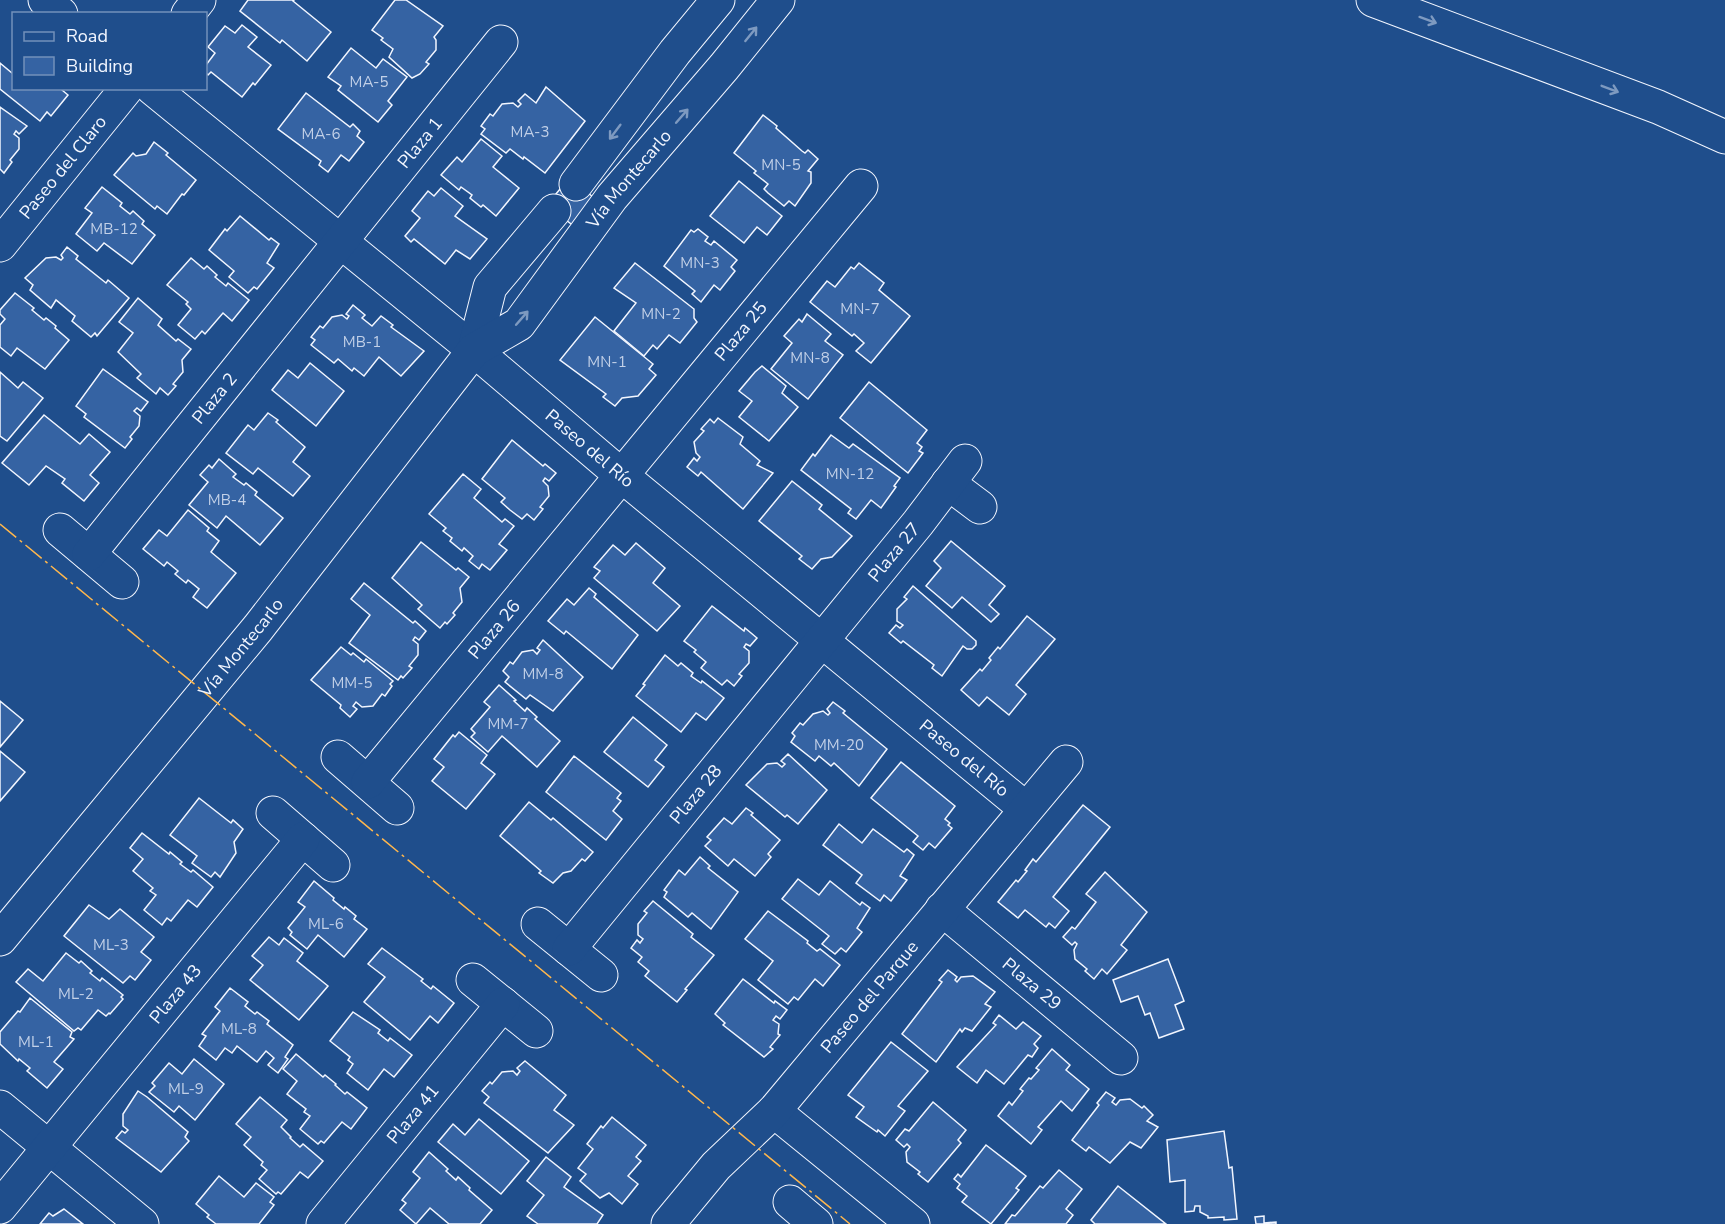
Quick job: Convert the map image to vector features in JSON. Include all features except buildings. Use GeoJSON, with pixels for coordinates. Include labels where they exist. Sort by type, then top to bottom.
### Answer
{"type":"FeatureCollection","features":[{"type":"Feature","properties":{"kind":"main road"},"geometry":{"type":"LineString","coordinates":[[45,0],[59,12]]}},
{"type":"Feature","properties":{"kind":"main road"},"geometry":{"type":"LineString","coordinates":[[190,12],[199,0]]}},
{"type":"Feature","properties":{"kind":"main road"},"geometry":{"type":"LineString","coordinates":[[576,184],[675,52],[718,0]]}},
{"type":"Feature","properties":{"kind":"main road","name":"Vía Montecarlo"},"geometry":{"type":"LineString","coordinates":[[0,939],[258,628],[474,350],[519,324],[612,197],[724,68],[778,0]]}},
{"type":"Feature","properties":{"kind":"main road"},"geometry":{"type":"LineString","coordinates":[[1373,0],[1658,107],[1725,137]]}},
{"type":"Feature","properties":{"kind":"main road","name":"Plaza 1"},"geometry":{"type":"LineString","coordinates":[[339,243],[501,42]]}},
{"type":"Feature","properties":{"kind":"main road","name":"Paseo del Claro"},"geometry":{"type":"LineString","coordinates":[[0,245],[125,90]]}},
{"type":"Feature","properties":{"kind":"main road","name":"Paseo del Río"},"geometry":{"type":"LineString","coordinates":[[154,90],[339,243],[474,350],[621,475],[1026,809]]}},
{"type":"Feature","properties":{"kind":"main road","name":"Plaza 25"},"geometry":{"type":"LineString","coordinates":[[621,475],[861,186]]}},
{"type":"Feature","properties":{"kind":"main road","name":"Vía Montecarlo"},"geometry":{"type":"LineString","coordinates":[[474,350],[490,287],[554,211]]}},
{"type":"Feature","properties":{"kind":"main road","name":"Plaza 2"},"geometry":{"type":"LineString","coordinates":[[89,554],[339,243]]}},
{"type":"Feature","properties":{"kind":"main road","name":"Plaza 27"},"geometry":{"type":"LineString","coordinates":[[821,641],[918,523],[956,472],[980,507]]}},
{"type":"Feature","properties":{"kind":"main road","name":"Plaza 26"},"geometry":{"type":"LineString","coordinates":[[368,782],[621,475]]}},
{"type":"Feature","properties":{"kind":"main road"},"geometry":{"type":"LineString","coordinates":[[60,530],[122,582]]}},
{"type":"Feature","properties":{"kind":"main road","name":"Plaza 28"},"geometry":{"type":"LineString","coordinates":[[569,949],[821,641]]}},
{"type":"Feature","properties":{"kind":"main road"},"geometry":{"type":"LineString","coordinates":[[338,757],[398,808]]}},
{"type":"Feature","properties":{"kind":"main road","name":"Paseo del Parque"},"geometry":{"type":"LineString","coordinates":[[668,1224],[716,1166],[774,1111],[1066,762]]}},
{"type":"Feature","properties":{"kind":"main road"},"geometry":{"type":"LineString","coordinates":[[273,813],[333,865]]}},
{"type":"Feature","properties":{"kind":"main road","name":"Plaza 43"},"geometry":{"type":"LineString","coordinates":[[0,1207],[303,839]]}},
{"type":"Feature","properties":{"kind":"main road","name":"Plaza 29"},"geometry":{"type":"LineString","coordinates":[[942,909],[1121,1058]]}},
{"type":"Feature","properties":{"kind":"main road"},"geometry":{"type":"LineString","coordinates":[[537,924],[601,975]]}},
{"type":"Feature","properties":{"kind":"main road"},"geometry":{"type":"LineString","coordinates":[[473,980],[536,1031]]}},
{"type":"Feature","properties":{"kind":"main road","name":"Plaza 41"},"geometry":{"type":"LineString","coordinates":[[322,1224],[504,1004]]}},
{"type":"Feature","properties":{"kind":"main road"},"geometry":{"type":"LineString","coordinates":[[0,1107],[142,1224]]}},
{"type":"Feature","properties":{"kind":"main road"},"geometry":{"type":"LineString","coordinates":[[774,1111],[913,1224]]}},
{"type":"Feature","properties":{"kind":"main road"},"geometry":{"type":"LineString","coordinates":[[790,1202],[816,1224]]}},
{"type":"Feature","properties":{"kind":"power"},"geometry":{"type":"LineString","coordinates":[[0,524],[850,1224]]}}]}
